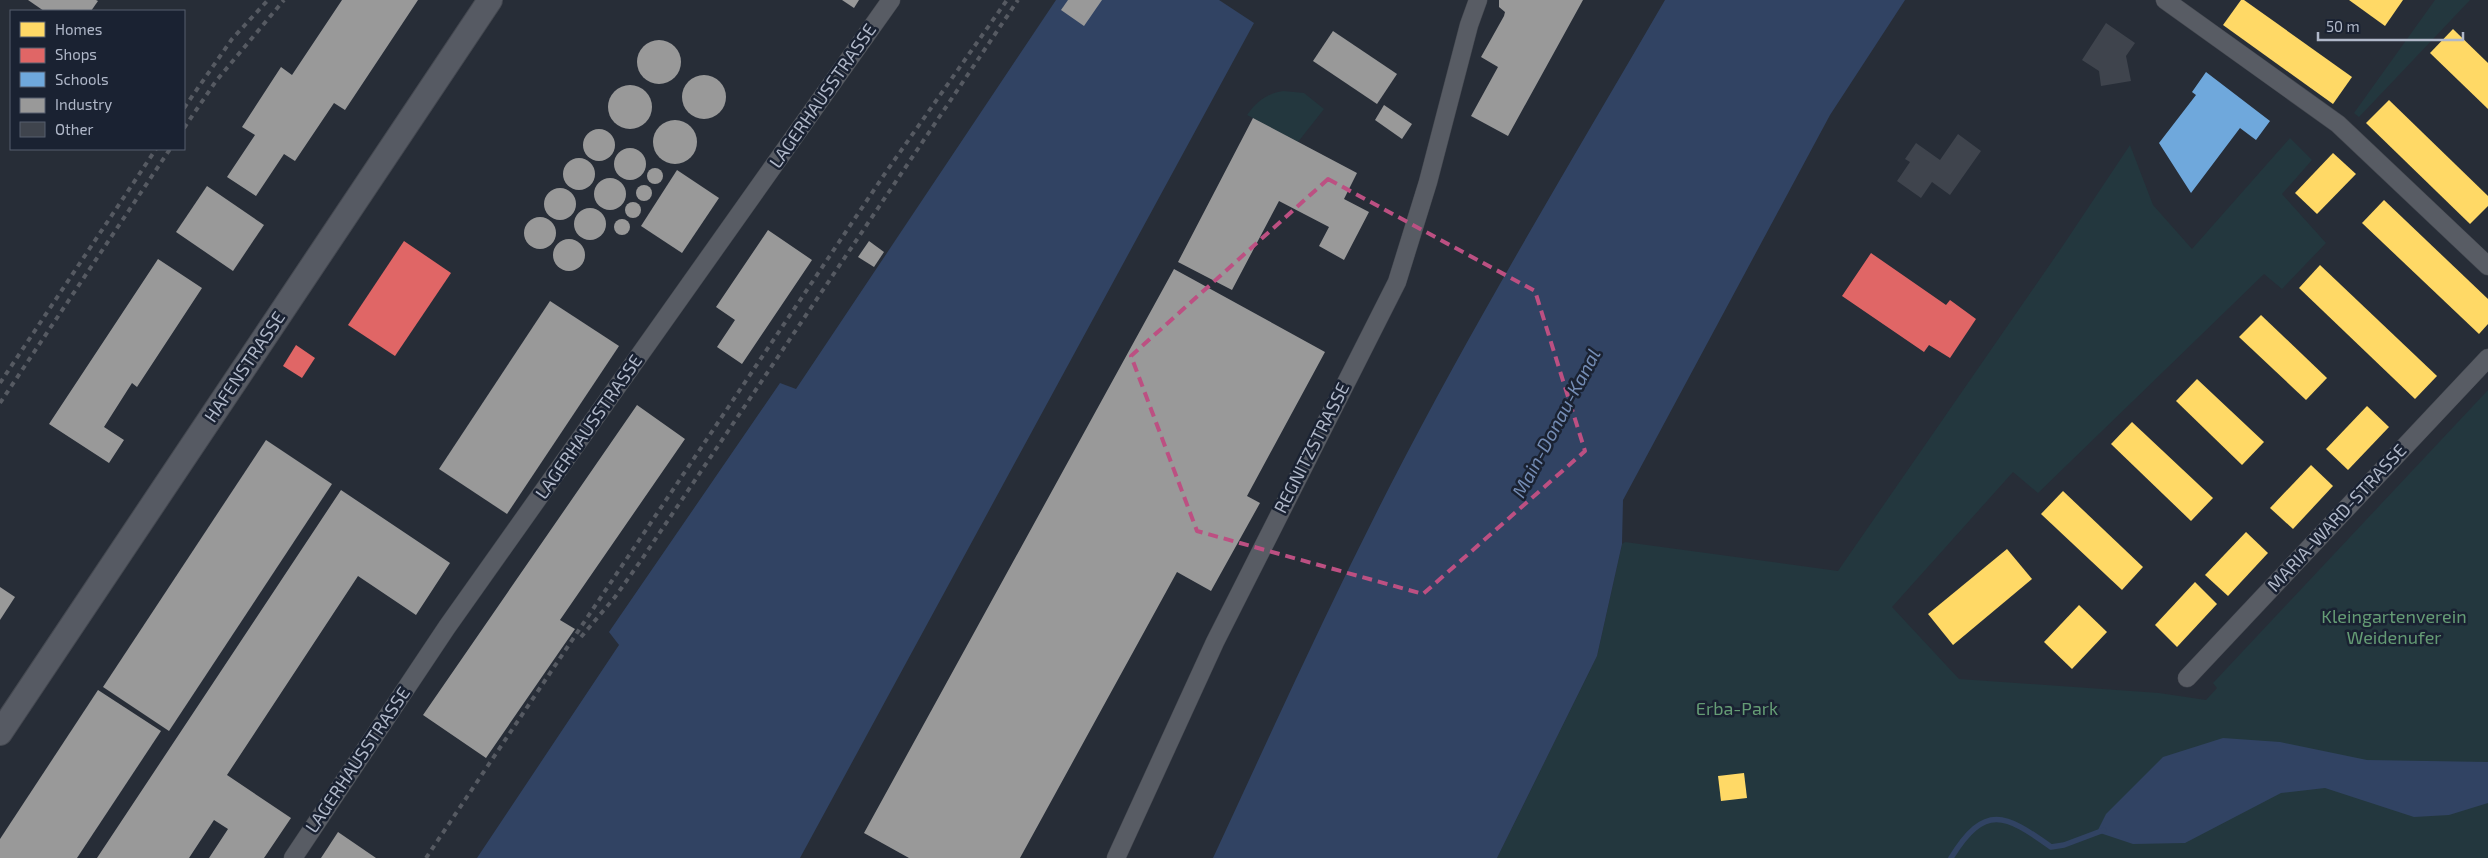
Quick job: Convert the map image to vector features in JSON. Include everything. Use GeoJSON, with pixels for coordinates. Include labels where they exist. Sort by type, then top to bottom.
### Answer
{"type":"FeatureCollection","features":[{"type":"Feature","properties":{"kind":"street","name":"HAFENSTRASSE"},"geometry":{"type":"LineString","coordinates":[[0,733],[490,0]]}},
{"type":"Feature","properties":{"kind":"street","name":"LAGERHAUSSTRASSE"},"geometry":{"type":"LineString","coordinates":[[293,858],[447,627],[891,0]]}},
{"type":"Feature","properties":{"kind":"street","name":"REGNITZSTRASSE"},"geometry":{"type":"LineString","coordinates":[[1464,0],[1469,25]]}},
{"type":"Feature","properties":{"kind":"street","name":"REGNITZSTRASSE"},"geometry":{"type":"LineString","coordinates":[[1116,858],[1216,642],[1397,282],[1421,208],[1469,25],[1478,0]]}},
{"type":"Feature","properties":{"kind":"street"},"geometry":{"type":"LineString","coordinates":[[2165,0],[2319,110],[2345,131],[2488,266]]}},
{"type":"Feature","properties":{"kind":"street","name":"MARIA-WARD-STRASSE"},"geometry":{"type":"LineString","coordinates":[[2187,678],[2488,358]]}},
{"type":"Feature","properties":{"kind":"highlighted area"},"geometry":{"type":"Polygon","coordinates":[[[1328,179],[1535,291],[1585,451],[1423,594],[1197,531],[1131,356],[1328,179]]]}},
{"type":"Feature","properties":{"kind":"green space"},"geometry":{"type":"Polygon","coordinates":[[[2435,0],[2470,0],[2359,117],[2354,113],[2435,0]]]}},
{"type":"Feature","properties":{"kind":"green space"},"geometry":{"type":"Polygon","coordinates":[[[1283,91],[1304,93],[1324,109],[1298,142],[1247,115],[1262,99],[1283,91]]]}},
{"type":"Feature","properties":{"kind":"green space","name":"Erba-Park"},"geometry":{"type":"Polygon","coordinates":[[[2290,138],[2312,160],[2282,194],[2326,243],[2282,289],[2264,274],[2038,493],[2013,472],[1892,607],[1959,679],[2159,693],[2206,700],[2217,688],[2213,683],[2488,390],[2488,858],[1497,858],[1597,656],[1622,544],[1625,542],[1838,571],[2062,247],[2130,145],[2153,205],[2192,249],[2290,138]]]}},
{"type":"Feature","properties":{"kind":"water"},"geometry":{"type":"Polygon","coordinates":[[[1056,0],[1219,0],[1254,23],[800,858],[477,858],[619,645],[609,632],[780,383],[796,389],[1056,0]]]}},
{"type":"Feature","properties":{"kind":"water","name":"Main-Donau-Kanal"},"geometry":{"type":"Polygon","coordinates":[[[1665,0],[1905,0],[1830,115],[1623,500],[1622,544],[1597,656],[1497,858],[1213,858],[1300,670],[1423,422],[1525,240],[1665,0]]]}},
{"type":"Feature","properties":{"kind":"water"},"geometry":{"type":"Polygon","coordinates":[[[2223,738],[2280,742],[2367,760],[2488,762],[2488,803],[2449,815],[2414,817],[2325,788],[2281,793],[2185,843],[2133,844],[2097,832],[2106,814],[2163,757],[2223,738]]]}},
{"type":"Feature","properties":{"kind":"building: Homes"},"geometry":{"type":"Polygon","coordinates":[[[2241,0],[2244,0],[2352,77],[2333,104],[2223,25],[2241,0]]]}},
{"type":"Feature","properties":{"kind":"building: Homes"},"geometry":{"type":"Polygon","coordinates":[[[2349,0],[2403,0],[2385,26],[2349,0]]]}},
{"type":"Feature","properties":{"kind":"building: Homes"},"geometry":{"type":"Polygon","coordinates":[[[2453,29],[2488,63],[2488,109],[2430,53],[2453,29]]]}},
{"type":"Feature","properties":{"kind":"building: Homes"},"geometry":{"type":"Polygon","coordinates":[[[2389,100],[2488,196],[2488,206],[2470,224],[2366,123],[2389,100]]]}},
{"type":"Feature","properties":{"kind":"building: Homes"},"geometry":{"type":"Polygon","coordinates":[[[2333,153],[2356,174],[2317,214],[2295,193],[2333,153]]]}},
{"type":"Feature","properties":{"kind":"building: Homes"},"geometry":{"type":"Polygon","coordinates":[[[2384,200],[2488,299],[2488,324],[2479,334],[2362,223],[2384,200]]]}},
{"type":"Feature","properties":{"kind":"building: Homes"},"geometry":{"type":"Polygon","coordinates":[[[2320,265],[2437,376],[2415,399],[2299,288],[2320,265]]]}},
{"type":"Feature","properties":{"kind":"building: Homes"},"geometry":{"type":"Polygon","coordinates":[[[2261,315],[2327,378],[2306,400],[2239,337],[2261,315]]]}},
{"type":"Feature","properties":{"kind":"building: Homes"},"geometry":{"type":"Polygon","coordinates":[[[2197,379],[2264,442],[2242,465],[2176,401],[2197,379]]]}},
{"type":"Feature","properties":{"kind":"building: Homes"},"geometry":{"type":"Polygon","coordinates":[[[2367,406],[2389,427],[2348,470],[2326,449],[2367,406]]]}},
{"type":"Feature","properties":{"kind":"building: Homes"},"geometry":{"type":"Polygon","coordinates":[[[2132,422],[2213,498],[2191,521],[2111,444],[2132,422]]]}},
{"type":"Feature","properties":{"kind":"building: Homes"},"geometry":{"type":"Polygon","coordinates":[[[2311,465],[2333,486],[2293,529],[2270,508],[2311,465]]]}},
{"type":"Feature","properties":{"kind":"building: Homes"},"geometry":{"type":"Polygon","coordinates":[[[2063,491],[2143,567],[2122,590],[2041,514],[2063,491]]]}},
{"type":"Feature","properties":{"kind":"building: Homes"},"geometry":{"type":"Polygon","coordinates":[[[2246,532],[2268,553],[2228,596],[2205,575],[2246,532]]]}},
{"type":"Feature","properties":{"kind":"building: Homes"},"geometry":{"type":"Polygon","coordinates":[[[2007,549],[2032,579],[1953,645],[1928,614],[2007,549]]]}},
{"type":"Feature","properties":{"kind":"building: Homes"},"geometry":{"type":"Polygon","coordinates":[[[2195,582],[2217,604],[2177,647],[2155,625],[2195,582]]]}},
{"type":"Feature","properties":{"kind":"building: Homes"},"geometry":{"type":"Polygon","coordinates":[[[2079,605],[2107,632],[2072,669],[2044,642],[2079,605]]]}},
{"type":"Feature","properties":{"kind":"building: Homes"},"geometry":{"type":"Polygon","coordinates":[[[1744,773],[1747,798],[1721,801],[1718,776],[1744,773]]]}},
{"type":"Feature","properties":{"kind":"building: Shops"},"geometry":{"type":"Polygon","coordinates":[[[404,241],[451,273],[395,356],[348,325],[404,241]]]}},
{"type":"Feature","properties":{"kind":"building: Shops"},"geometry":{"type":"Polygon","coordinates":[[[1871,253],[1946,305],[1950,300],[1976,319],[1950,358],[1929,345],[1924,352],[1842,296],[1871,253]]]}},
{"type":"Feature","properties":{"kind":"building: Shops"},"geometry":{"type":"Polygon","coordinates":[[[296,345],[315,358],[302,378],[283,366],[296,345]]]}},
{"type":"Feature","properties":{"kind":"building: Schools"},"geometry":{"type":"Polygon","coordinates":[[[2206,72],[2270,121],[2256,140],[2240,128],[2191,193],[2159,143],[2196,95],[2192,92],[2206,72]]]}},
{"type":"Feature","properties":{"kind":"building: Industry"},"geometry":{"type":"Polygon","coordinates":[[[28,0],[98,1],[92,10],[43,10],[28,0]]]}},
{"type":"Feature","properties":{"kind":"building: Industry"},"geometry":{"type":"Polygon","coordinates":[[[342,0],[418,0],[345,110],[334,103],[295,161],[284,154],[256,196],[227,177],[255,135],[242,127],[281,67],[292,75],[342,0]]]}},
{"type":"Feature","properties":{"kind":"building: Industry"},"geometry":{"type":"Polygon","coordinates":[[[842,0],[859,0],[854,8],[842,0]]]}},
{"type":"Feature","properties":{"kind":"building: Industry"},"geometry":{"type":"Polygon","coordinates":[[[1068,0],[1102,0],[1084,26],[1061,10],[1068,0]]]}},
{"type":"Feature","properties":{"kind":"building: Industry"},"geometry":{"type":"Polygon","coordinates":[[[1499,0],[1583,0],[1508,136],[1471,116],[1498,67],[1481,57],[1504,16],[1505,12],[1499,7],[1499,0]]]}},
{"type":"Feature","properties":{"kind":"building: Industry"},"geometry":{"type":"Polygon","coordinates":[[[1333,31],[1397,74],[1377,104],[1313,61],[1333,31]]]}},
{"type":"Feature","properties":{"kind":"building: Industry"},"geometry":{"type":"Polygon","coordinates":[[[663,40],[675,46],[680,53],[680,71],[675,78],[668,83],[655,84],[647,81],[640,74],[637,58],[640,50],[647,43],[663,40]]]}},
{"type":"Feature","properties":{"kind":"building: Industry"},"geometry":{"type":"Polygon","coordinates":[[[708,75],[720,81],[725,88],[725,106],[720,113],[713,118],[700,119],[692,116],[685,109],[682,93],[685,85],[692,78],[708,75]]]}},
{"type":"Feature","properties":{"kind":"building: Industry"},"geometry":{"type":"Polygon","coordinates":[[[634,85],[646,91],[651,98],[651,116],[646,123],[639,128],[626,129],[618,126],[611,119],[608,103],[611,95],[618,88],[634,85]]]}},
{"type":"Feature","properties":{"kind":"building: Industry"},"geometry":{"type":"Polygon","coordinates":[[[1384,105],[1412,124],[1402,139],[1375,120],[1384,105]]]}},
{"type":"Feature","properties":{"kind":"building: Industry"},"geometry":{"type":"Polygon","coordinates":[[[1253,118],[1357,173],[1344,199],[1369,212],[1344,260],[1319,246],[1329,227],[1279,201],[1232,290],[1178,262],[1253,118]]]}},
{"type":"Feature","properties":{"kind":"building: Industry"},"geometry":{"type":"Polygon","coordinates":[[[679,120],[691,126],[696,133],[696,151],[691,158],[684,163],[671,164],[663,161],[656,154],[653,138],[656,130],[663,123],[679,120]]]}},
{"type":"Feature","properties":{"kind":"building: Industry"},"geometry":{"type":"Polygon","coordinates":[[[599,129],[605,130],[610,134],[614,139],[614,151],[610,156],[605,160],[599,161],[593,160],[588,156],[584,151],[583,145],[584,139],[588,134],[593,130],[599,129]]]}},
{"type":"Feature","properties":{"kind":"building: Industry"},"geometry":{"type":"Polygon","coordinates":[[[630,148],[636,149],[641,153],[645,158],[645,170],[641,175],[636,179],[630,180],[624,179],[619,175],[615,170],[614,164],[615,158],[619,153],[624,149],[630,148]]]}},
{"type":"Feature","properties":{"kind":"building: Industry"},"geometry":{"type":"Polygon","coordinates":[[[579,158],[585,159],[590,163],[594,168],[594,180],[590,185],[585,189],[579,190],[573,189],[568,185],[564,180],[563,174],[564,168],[568,163],[573,159],[579,158]]]}},
{"type":"Feature","properties":{"kind":"building: Industry"},"geometry":{"type":"Polygon","coordinates":[[[652,168],[658,168],[663,173],[661,182],[652,184],[647,179],[647,173],[652,168]]]}},
{"type":"Feature","properties":{"kind":"building: Industry"},"geometry":{"type":"Polygon","coordinates":[[[677,170],[719,198],[682,253],[641,226],[677,170]]]}},
{"type":"Feature","properties":{"kind":"building: Industry"},"geometry":{"type":"Polygon","coordinates":[[[610,178],[616,179],[621,183],[625,188],[625,200],[621,205],[616,209],[610,210],[604,209],[599,205],[595,200],[594,194],[595,188],[599,183],[604,179],[610,178]]]}},
{"type":"Feature","properties":{"kind":"building: Industry"},"geometry":{"type":"Polygon","coordinates":[[[641,185],[647,185],[652,190],[650,199],[641,201],[636,196],[636,190],[641,185]]]}},
{"type":"Feature","properties":{"kind":"building: Industry"},"geometry":{"type":"Polygon","coordinates":[[[207,186],[264,225],[233,271],[176,232],[207,186]]]}},
{"type":"Feature","properties":{"kind":"building: Industry"},"geometry":{"type":"Polygon","coordinates":[[[560,188],[566,189],[571,193],[575,198],[575,210],[571,215],[566,219],[560,220],[554,219],[549,215],[545,210],[544,204],[545,198],[549,193],[554,189],[560,188]]]}},
{"type":"Feature","properties":{"kind":"building: Industry"},"geometry":{"type":"Polygon","coordinates":[[[630,202],[636,202],[641,207],[639,216],[630,218],[625,213],[625,207],[630,202]]]}},
{"type":"Feature","properties":{"kind":"building: Industry"},"geometry":{"type":"Polygon","coordinates":[[[590,208],[596,209],[601,213],[605,218],[605,230],[601,235],[596,239],[590,240],[584,239],[579,235],[575,230],[574,224],[575,218],[579,213],[584,209],[590,208]]]}},
{"type":"Feature","properties":{"kind":"building: Industry"},"geometry":{"type":"Polygon","coordinates":[[[540,217],[546,218],[551,222],[555,227],[555,239],[551,244],[546,248],[540,249],[534,248],[529,244],[525,239],[524,233],[525,227],[529,222],[534,218],[540,217]]]}},
{"type":"Feature","properties":{"kind":"building: Industry"},"geometry":{"type":"Polygon","coordinates":[[[619,219],[625,219],[630,224],[628,233],[619,235],[614,230],[614,224],[619,219]]]}},
{"type":"Feature","properties":{"kind":"building: Industry"},"geometry":{"type":"Polygon","coordinates":[[[768,230],[812,260],[742,364],[717,347],[735,320],[716,307],[768,230]]]}},
{"type":"Feature","properties":{"kind":"building: Industry"},"geometry":{"type":"Polygon","coordinates":[[[569,239],[575,240],[580,244],[584,249],[584,261],[580,266],[575,270],[569,271],[563,270],[558,266],[554,261],[553,255],[554,249],[558,244],[563,240],[569,239]]]}},
{"type":"Feature","properties":{"kind":"building: Industry"},"geometry":{"type":"Polygon","coordinates":[[[869,241],[884,252],[874,267],[858,257],[869,241]]]}},
{"type":"Feature","properties":{"kind":"building: Industry"},"geometry":{"type":"Polygon","coordinates":[[[158,259],[202,288],[137,387],[132,383],[104,427],[124,440],[109,463],[49,424],[158,259]]]}},
{"type":"Feature","properties":{"kind":"building: Industry"},"geometry":{"type":"Polygon","coordinates":[[[1174,269],[1325,352],[1247,496],[1260,503],[1211,591],[1177,572],[1020,858],[909,858],[864,833],[1174,269]]]}},
{"type":"Feature","properties":{"kind":"building: Industry"},"geometry":{"type":"Polygon","coordinates":[[[550,301],[619,346],[507,514],[439,469],[550,301]]]}},
{"type":"Feature","properties":{"kind":"building: Industry"},"geometry":{"type":"Polygon","coordinates":[[[637,405],[685,439],[560,620],[575,629],[486,758],[423,715],[637,405]]]}},
{"type":"Feature","properties":{"kind":"building: Industry"},"geometry":{"type":"Polygon","coordinates":[[[266,440],[332,484],[169,731],[103,687],[266,440]]]}},
{"type":"Feature","properties":{"kind":"building: Industry"},"geometry":{"type":"Polygon","coordinates":[[[341,490],[450,563],[416,615],[358,576],[227,775],[291,818],[264,858],[209,858],[228,829],[214,820],[189,858],[97,858],[341,490]]]}},
{"type":"Feature","properties":{"kind":"building: Industry"},"geometry":{"type":"Polygon","coordinates":[[[0,587],[15,597],[0,620],[0,587]]]}},
{"type":"Feature","properties":{"kind":"building: Industry"},"geometry":{"type":"Polygon","coordinates":[[[98,690],[161,731],[77,858],[0,858],[0,839],[98,690]]]}},
{"type":"Feature","properties":{"kind":"building: Industry"},"geometry":{"type":"Polygon","coordinates":[[[338,832],[376,858],[321,858],[338,832]]]}},
{"type":"Feature","properties":{"kind":"building: Other"},"geometry":{"type":"Polygon","coordinates":[[[2106,23],[2135,43],[2126,56],[2131,81],[2101,86],[2099,71],[2082,60],[2106,23]]]}},
{"type":"Feature","properties":{"kind":"building: Other"},"geometry":{"type":"Polygon","coordinates":[[[1958,134],[1981,151],[1950,195],[1932,182],[1921,198],[1897,181],[1910,162],[1905,159],[1916,143],[1940,160],[1958,134]]]}},
{"type":"Feature","properties":{"kind":"waterway"},"geometry":{"type":"LineString","coordinates":[[1951,858],[1963,840],[1975,828],[1985,822],[1996,820],[2008,821],[2021,827],[2051,847],[2064,845],[2104,830]]}},
{"type":"Feature","properties":{"kind":"railway"},"geometry":{"type":"LineString","coordinates":[[185,107],[232,39],[268,0]]}},
{"type":"Feature","properties":{"kind":"railway"},"geometry":{"type":"LineString","coordinates":[[185,127],[216,81],[284,0]]}},
{"type":"Feature","properties":{"kind":"railway"},"geometry":{"type":"LineString","coordinates":[[426,858],[886,172],[1007,0]]}},
{"type":"Feature","properties":{"kind":"railway"},"geometry":{"type":"LineString","coordinates":[[581,637],[615,597],[642,559],[1018,0]]}},
{"type":"Feature","properties":{"kind":"railway"},"geometry":{"type":"LineString","coordinates":[[0,383],[155,150]]}},
{"type":"Feature","properties":{"kind":"railway"},"geometry":{"type":"LineString","coordinates":[[0,403],[169,150]]}},
{"type":"Feature","properties":{"kind":"park label","name":"Kleingartenverein Weidenufer"},"geometry":{"type":"Point","coordinates":[2394,628]}}]}
